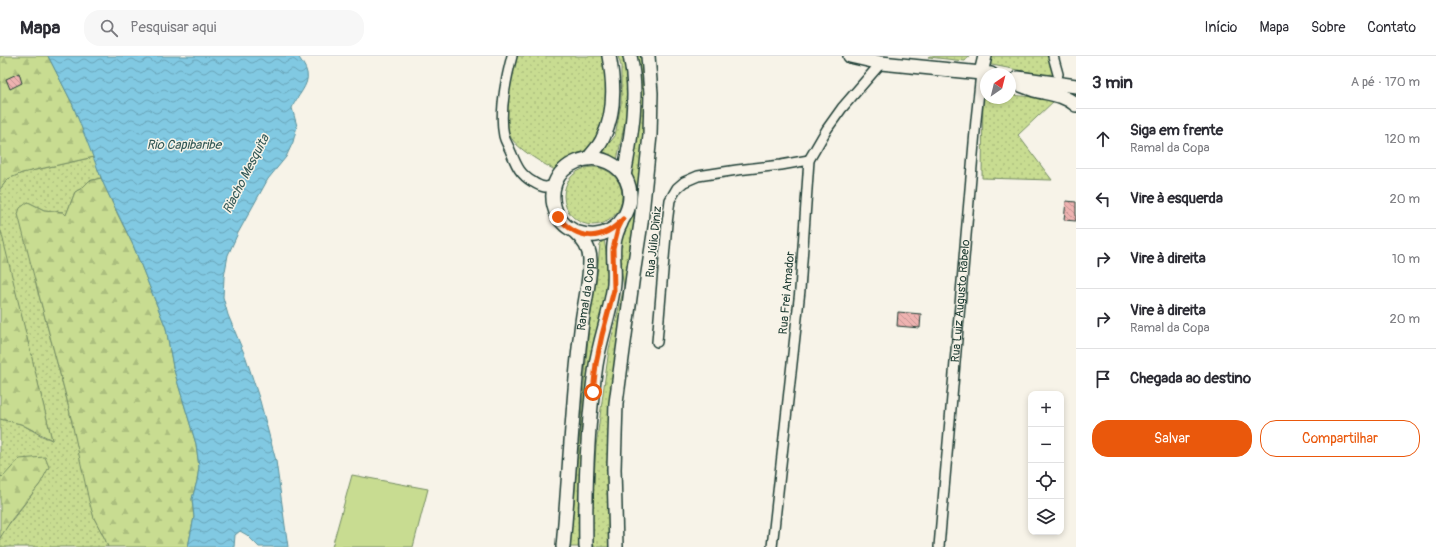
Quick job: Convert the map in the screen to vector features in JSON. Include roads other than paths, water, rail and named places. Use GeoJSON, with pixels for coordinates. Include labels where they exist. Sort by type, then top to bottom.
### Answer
{"type":"FeatureCollection","features":[{"type":"Feature","properties":{"kind":"main road"},"geometry":{"type":"LineString","coordinates":[[589,158],[602,140],[609,126],[612,103],[612,68],[609,56]]}},
{"type":"Feature","properties":{"kind":"main road"},"geometry":{"type":"LineString","coordinates":[[624,176],[634,111],[632,64],[630,56]]}},
{"type":"Feature","properties":{"kind":"main road"},"geometry":{"type":"LineString","coordinates":[[616,547],[614,469],[616,403],[644,198],[650,135],[651,93],[648,56]]}},
{"type":"Feature","properties":{"kind":"main road","name":"Rua Luiz Augusto Rabelo"},"geometry":{"type":"LineString","coordinates":[[985,56],[986,68]]}},
{"type":"Feature","properties":{"kind":"main road"},"geometry":{"type":"LineString","coordinates":[[857,57],[881,63],[980,73]]}},
{"type":"Feature","properties":{"kind":"main road"},"geometry":{"type":"LineString","coordinates":[[1016,78],[1076,86]]}},
{"type":"Feature","properties":{"kind":"main road"},"geometry":{"type":"LineString","coordinates":[[1016,83],[1034,90],[1060,95],[1076,105]]}},
{"type":"Feature","properties":{"kind":"main road"},"geometry":{"type":"LineString","coordinates":[[555,184],[560,174],[568,166],[589,158],[608,162],[617,168],[624,176],[630,197],[628,209],[623,219],[616,227],[606,233],[595,236],[575,232]]}},
{"type":"Feature","properties":{"kind":"main road","name":"Ramal da Copa"},"geometry":{"type":"LineString","coordinates":[[555,184],[553,195],[554,206],[558,217],[566,226],[575,232],[588,248],[590,263],[576,378],[563,547]]}},
{"type":"Feature","properties":{"kind":"main road"},"geometry":{"type":"LineString","coordinates":[[630,197],[644,198]]}},
{"type":"Feature","properties":{"kind":"main road","name":"Ramal da Copa"},"geometry":{"type":"LineString","coordinates":[[586,547],[585,495],[588,436],[596,364],[614,290],[614,244],[618,229],[623,219]]}},
{"type":"Feature","properties":{"kind":"street"},"geometry":{"type":"LineString","coordinates":[[512,56],[504,99],[504,137],[515,164],[526,178],[542,188],[555,184]]}},
{"type":"Feature","properties":{"kind":"street"},"geometry":{"type":"LineString","coordinates":[[1053,56],[1058,74]]}},
{"type":"Feature","properties":{"kind":"street","name":"Rua Frei Amador"},"geometry":{"type":"LineString","coordinates":[[772,547],[800,290],[809,160],[827,129],[842,108],[881,63]]}},
{"type":"Feature","properties":{"kind":"street","name":"Rua Luiz Augusto Rabelo"},"geometry":{"type":"LineString","coordinates":[[939,547],[976,120],[980,102]]}},
{"type":"Feature","properties":{"kind":"street","name":"Rua Júlio Diniz"},"geometry":{"type":"LineString","coordinates":[[657,342],[667,223],[670,200],[677,188],[684,182],[698,176],[809,160]]}},
{"type":"Feature","properties":{"kind":"water","name":"Rio Capibaribe"},"geometry":{"type":"Polygon","coordinates":[[[48,56],[298,56],[306,69],[307,77],[305,86],[292,108],[297,126],[293,142],[286,157],[268,179],[238,233],[228,255],[224,277],[223,297],[228,315],[246,358],[260,401],[276,461],[288,547],[259,547],[247,535],[240,531],[235,535],[234,547],[188,547],[194,517],[192,499],[199,467],[196,444],[173,367],[166,328],[133,245],[104,185],[72,103],[48,56]]]}},
{"type":"Feature","properties":{"kind":"water label","name":"Riacho Mesquita"},"geometry":{"type":"Point","coordinates":[246,174]}}]}
